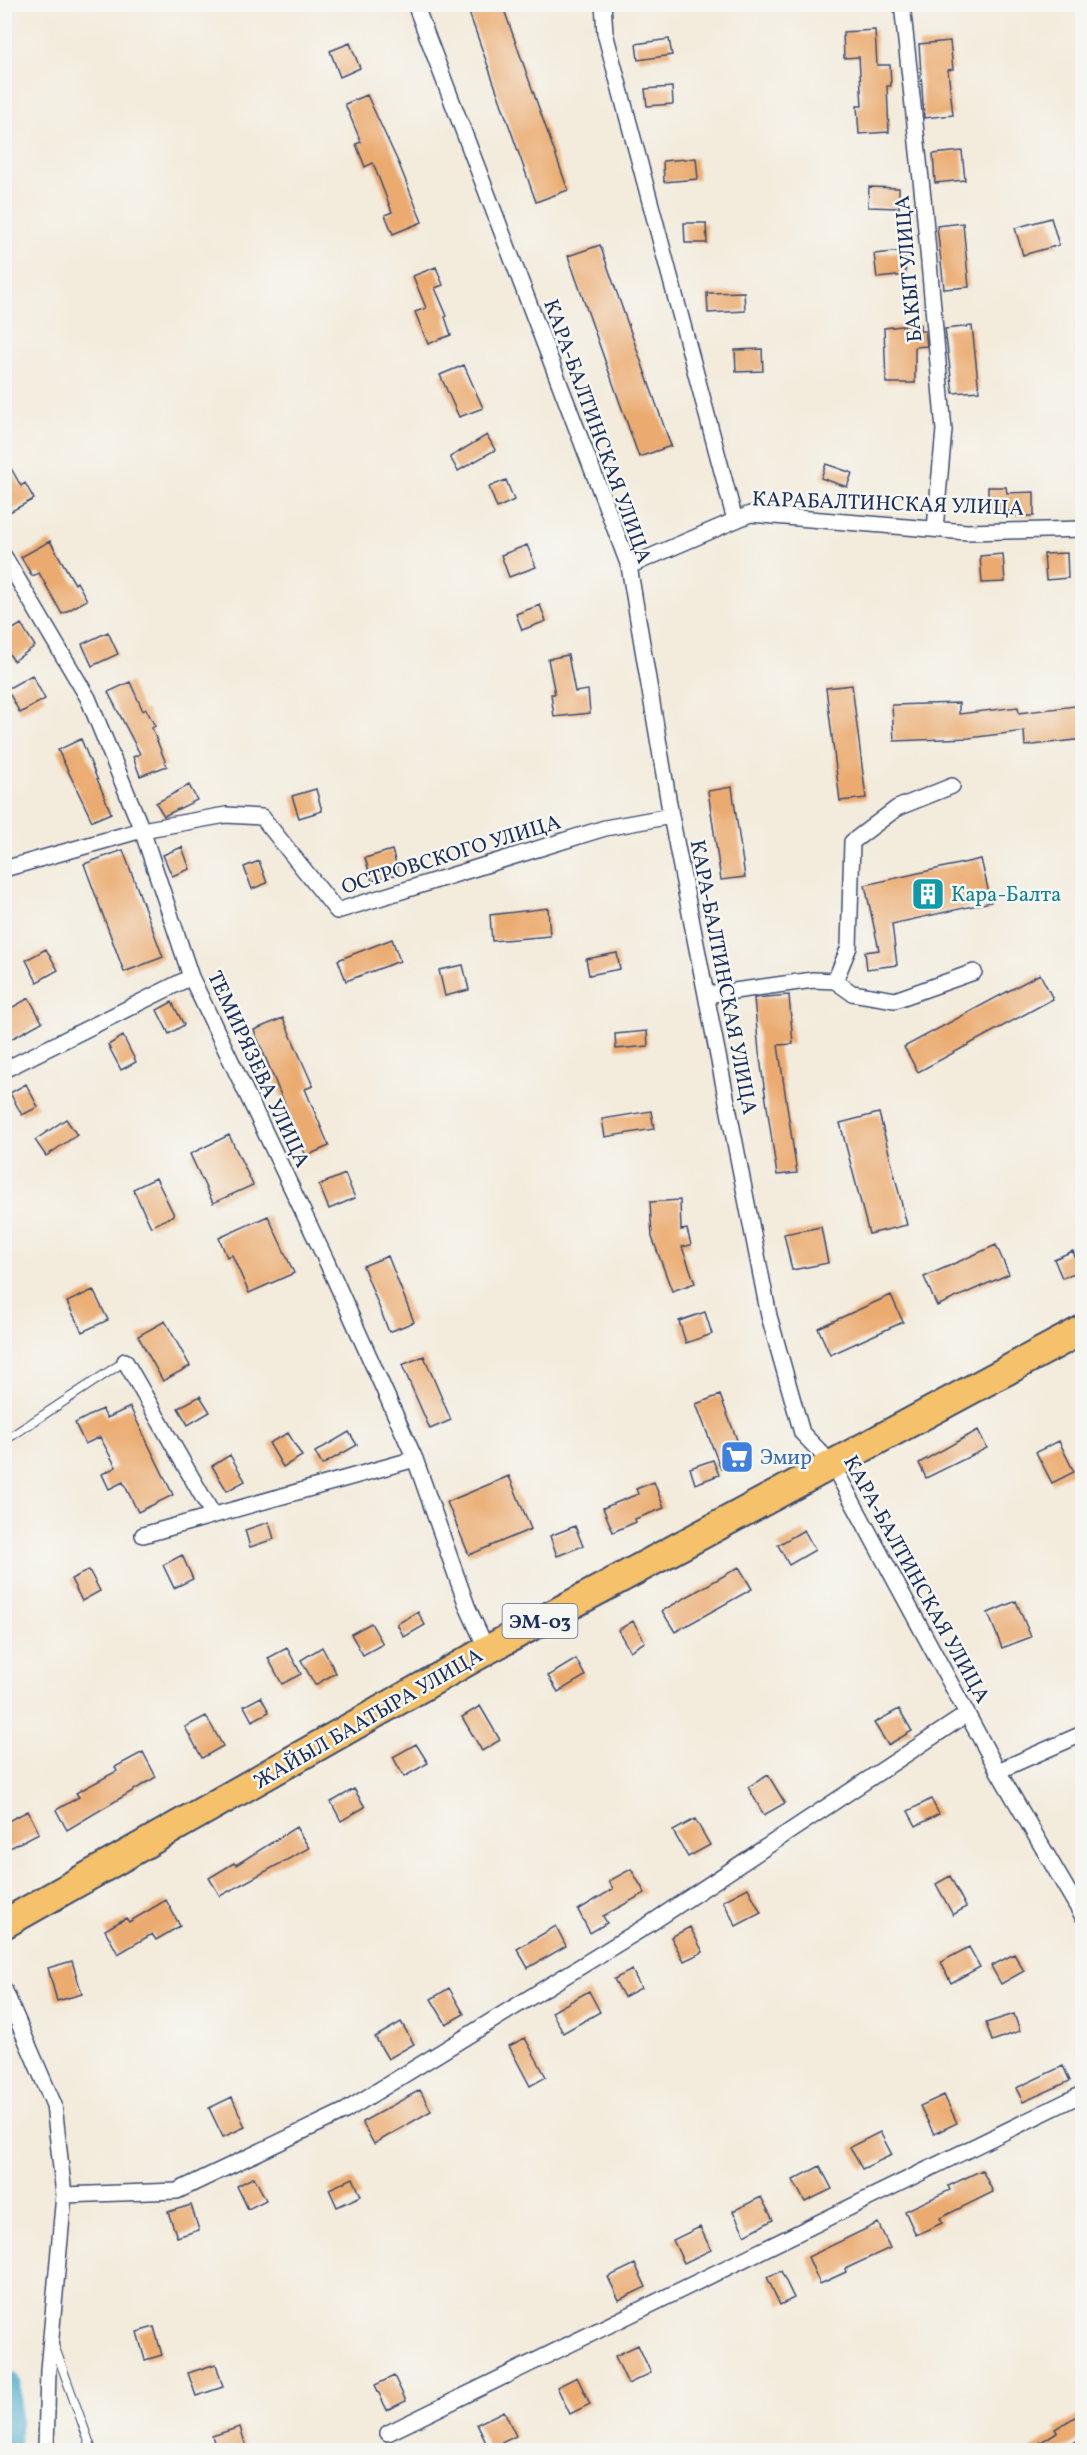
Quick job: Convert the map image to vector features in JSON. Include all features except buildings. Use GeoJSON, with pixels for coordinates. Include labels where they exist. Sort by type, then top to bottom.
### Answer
{"type":"FeatureCollection","features":[{"type":"Feature","properties":{"kind":"highway","name":"ЖАЙЫЛ БААТЫРА УЛИЦА"},"geometry":{"type":"LineString","coordinates":[[4,1924],[487,1650],[1083,1330]]}},
{"type":"Feature","properties":{"kind":"street","name":"КАРА-БАЛТИНСКАЯ УЛИЦА"},"geometry":{"type":"LineString","coordinates":[[415,4],[629,566],[671,816],[769,1316],[802,1433],[832,1464],[998,1771],[1083,1915]]}},
{"type":"Feature","properties":{"kind":"street"},"geometry":{"type":"LineString","coordinates":[[603,4],[605,33],[735,520]]}},
{"type":"Feature","properties":{"kind":"street","name":"БАКЫТ УЛИЦА"},"geometry":{"type":"LineString","coordinates":[[902,4],[924,207],[944,430],[935,530]]}},
{"type":"Feature","properties":{"kind":"street","name":"КАРАБАЛТИНСКАЯ УЛИЦА"},"geometry":{"type":"LineString","coordinates":[[629,566],[750,514],[967,532],[1083,529]]}},
{"type":"Feature","properties":{"kind":"street","name":"ТЕМИРЯЗЕВА УЛИЦА"},"geometry":{"type":"LineString","coordinates":[[4,556],[88,698],[142,830],[191,977],[326,1260],[416,1459],[466,1606],[487,1650]]}},
{"type":"Feature","properties":{"kind":"street"},"geometry":{"type":"LineString","coordinates":[[835,981],[849,947],[852,842],[897,808],[952,786]]}},
{"type":"Feature","properties":{"kind":"street","name":"ОСТРОВСКОГО УЛИЦА"},"geometry":{"type":"LineString","coordinates":[[4,869],[142,830],[226,815],[262,817],[338,911],[605,828],[671,816]]}},
{"type":"Feature","properties":{"kind":"street"},"geometry":{"type":"LineString","coordinates":[[706,995],[813,980],[835,981],[852,993],[895,1000],[974,972]]}},
{"type":"Feature","properties":{"kind":"street"},"geometry":{"type":"LineString","coordinates":[[4,1070],[191,977]]}},
{"type":"Feature","properties":{"kind":"street"},"geometry":{"type":"LineString","coordinates":[[125,1361],[213,1515]]}},
{"type":"Feature","properties":{"kind":"street"},"geometry":{"type":"LineString","coordinates":[[143,1534],[416,1459]]}},
{"type":"Feature","properties":{"kind":"street"},"geometry":{"type":"LineString","coordinates":[[64,2195],[177,2191],[345,2111],[648,1924],[967,1714]]}},
{"type":"Feature","properties":{"kind":"street"},"geometry":{"type":"LineString","coordinates":[[998,1771],[1083,1734]]}},
{"type":"Feature","properties":{"kind":"street"},"geometry":{"type":"LineString","coordinates":[[4,1989],[54,2105],[64,2195],[48,2370],[46,2451]]}},
{"type":"Feature","properties":{"kind":"street"},"geometry":{"type":"LineString","coordinates":[[388,2433],[1083,2094]]}},
{"type":"Feature","properties":{"kind":"lane"},"geometry":{"type":"LineString","coordinates":[[4,1441],[125,1361]]}},
{"type":"Feature","properties":{"kind":"lane"},"geometry":{"type":"LineString","coordinates":[[51,2336],[92,2451]]}},
{"type":"Feature","properties":{"kind":"waterway","name":"Кара-Балта"},"geometry":{"type":"LineString","coordinates":[[4,2385],[5,2450]]}},
{"type":"Feature","properties":{"kind":"place","name":"Кара-Балта"},"geometry":{"type":"Point","coordinates":[928,894]}},
{"type":"Feature","properties":{"kind":"place","name":"Эмир"},"geometry":{"type":"Point","coordinates":[737,1457]}}]}
